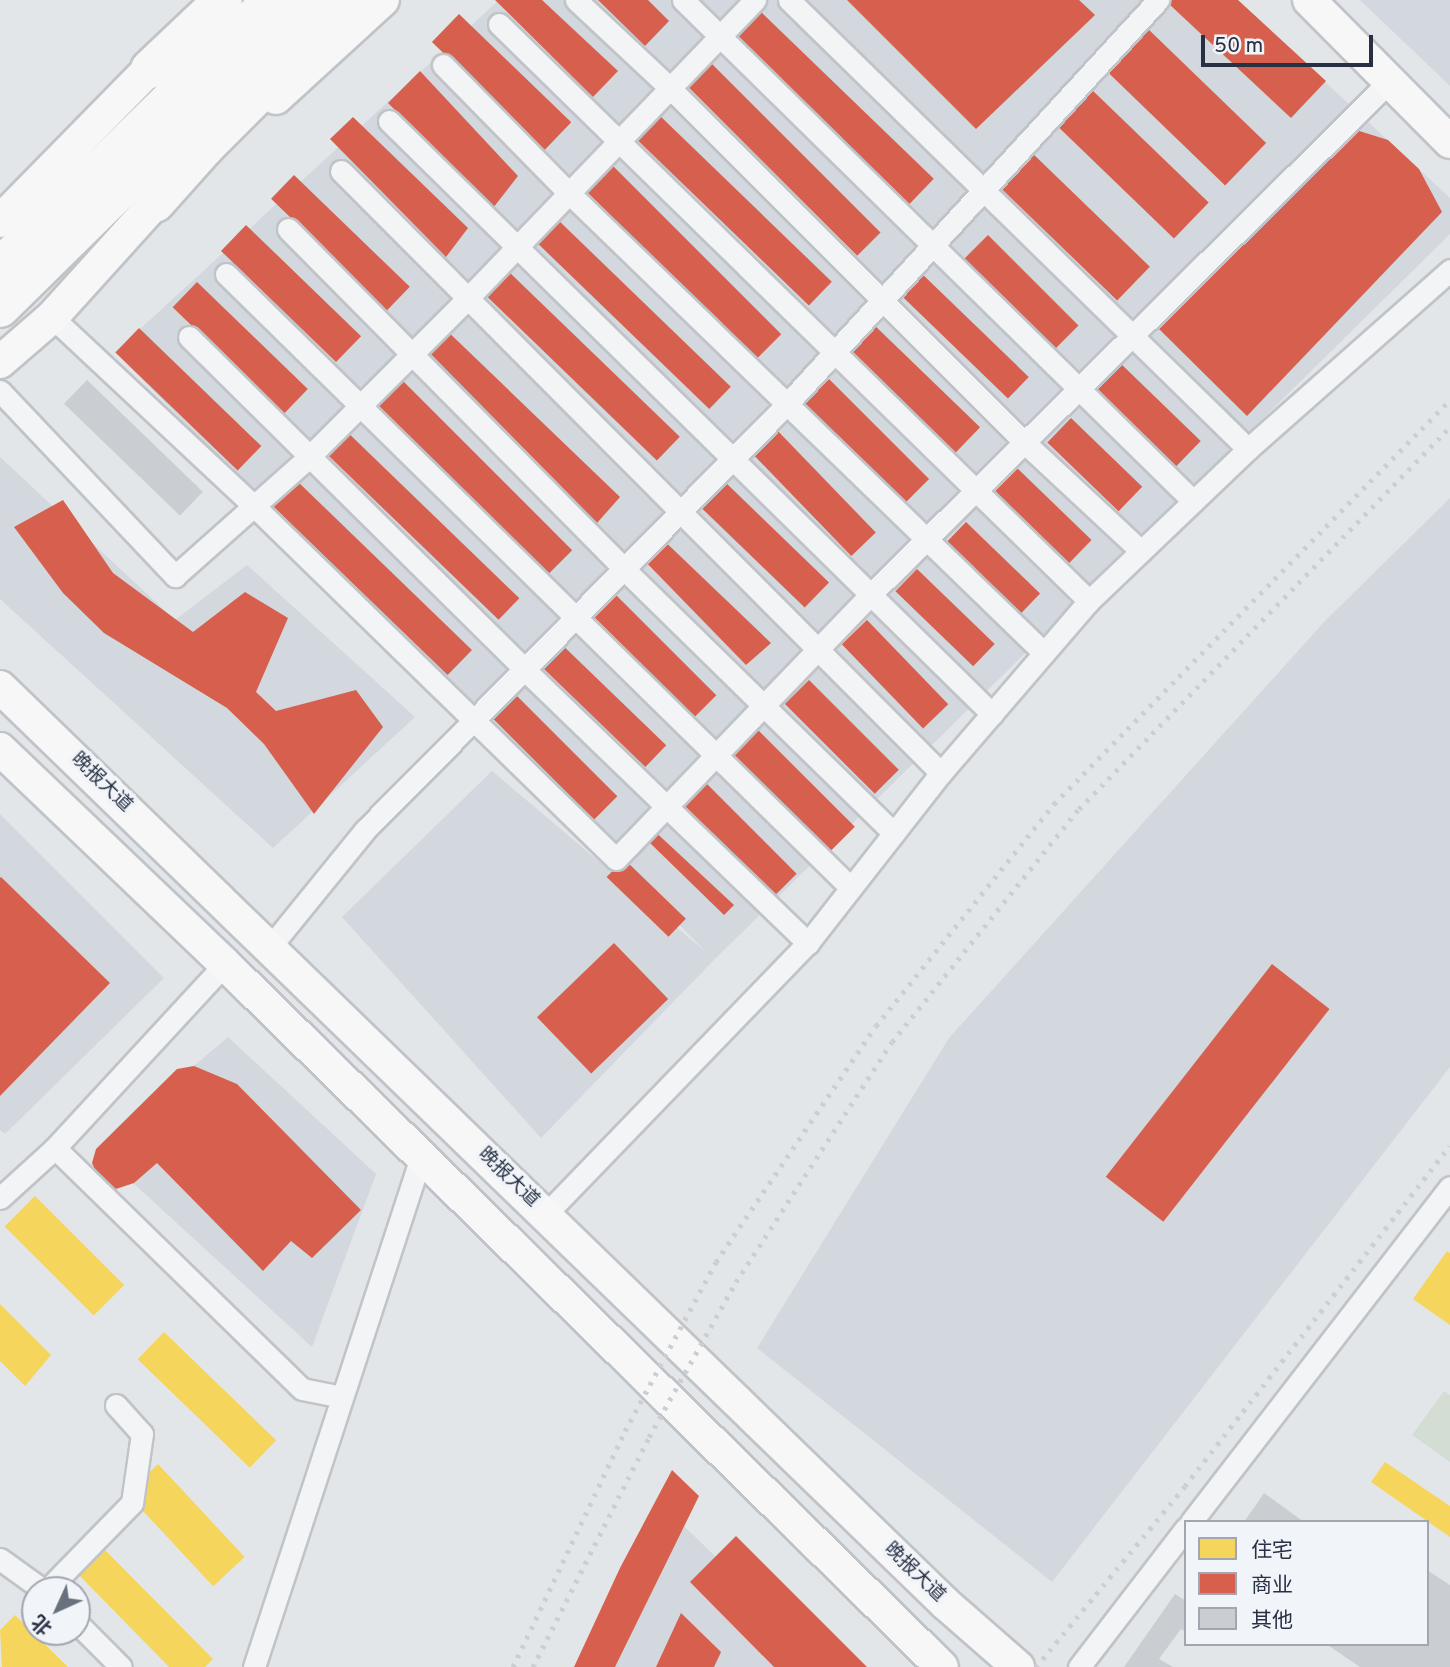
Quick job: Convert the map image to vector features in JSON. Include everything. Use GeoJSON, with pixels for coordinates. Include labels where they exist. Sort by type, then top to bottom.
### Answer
{"type":"FeatureCollection","features":[{"type":"Feature","properties":{"kind":"highway"},"geometry":{"type":"LineString","coordinates":[[149,69],[223,0]]}},
{"type":"Feature","properties":{"kind":"highway"},"geometry":{"type":"LineString","coordinates":[[0,267],[272,0]]}},
{"type":"Feature","properties":{"kind":"highway"},"geometry":{"type":"LineString","coordinates":[[0,308],[313,0]]}},
{"type":"Feature","properties":{"kind":"highway"},"geometry":{"type":"LineString","coordinates":[[155,203],[352,0]]}},
{"type":"Feature","properties":{"kind":"main road"},"geometry":{"type":"LineString","coordinates":[[0,221],[214,0]]}},
{"type":"Feature","properties":{"kind":"main road"},"geometry":{"type":"LineString","coordinates":[[0,362],[52,317],[155,203],[314,66],[383,0]]}},
{"type":"Feature","properties":{"kind":"main road"},"geometry":{"type":"LineString","coordinates":[[1309,0],[1450,142]]}},
{"type":"Feature","properties":{"kind":"main road","name":"晚报大道"},"geometry":{"type":"LineString","coordinates":[[0,687],[946,1604],[1018,1667]]}},
{"type":"Feature","properties":{"kind":"main road"},"geometry":{"type":"LineString","coordinates":[[0,749],[225,964],[942,1667]]}},
{"type":"Feature","properties":{"kind":"street"},"geometry":{"type":"LineString","coordinates":[[576,0],[670,88],[1024,442],[1141,551]]}},
{"type":"Feature","properties":{"kind":"street"},"geometry":{"type":"LineString","coordinates":[[682,0],[1193,501]]}},
{"type":"Feature","properties":{"kind":"street"},"geometry":{"type":"LineString","coordinates":[[0,391],[175,576],[309,457],[468,298],[755,0]]}},
{"type":"Feature","properties":{"kind":"street"},"geometry":{"type":"LineString","coordinates":[[789,0],[1248,449]]}},
{"type":"Feature","properties":{"kind":"street"},"geometry":{"type":"LineString","coordinates":[[270,947],[365,830],[680,509],[787,404],[1158,0]]}},
{"type":"Feature","properties":{"kind":"street"},"geometry":{"type":"LineString","coordinates":[[499,24],[833,354],[1089,601]]}},
{"type":"Feature","properties":{"kind":"street"},"geometry":{"type":"LineString","coordinates":[[443,65],[569,193],[925,541],[1044,653]]}},
{"type":"Feature","properties":{"kind":"street"},"geometry":{"type":"LineString","coordinates":[[52,317],[253,505],[616,859],[870,595],[1390,82]]}},
{"type":"Feature","properties":{"kind":"street"},"geometry":{"type":"LineString","coordinates":[[389,121],[992,714]]}},
{"type":"Feature","properties":{"kind":"street"},"geometry":{"type":"LineString","coordinates":[[341,171],[941,773]]}},
{"type":"Feature","properties":{"kind":"street"},"geometry":{"type":"LineString","coordinates":[[288,229],[622,568],[894,832]]}},
{"type":"Feature","properties":{"kind":"street"},"geometry":{"type":"LineString","coordinates":[[545,1215],[808,943],[941,773],[1089,601],[1248,449],[1450,270]]}},
{"type":"Feature","properties":{"kind":"street"},"geometry":{"type":"LineString","coordinates":[[226,274],[851,888]]}},
{"type":"Feature","properties":{"kind":"street"},"geometry":{"type":"LineString","coordinates":[[189,337],[524,669],[808,943]]}},
{"type":"Feature","properties":{"kind":"street"},"geometry":{"type":"LineString","coordinates":[[4,1185],[55,1148],[225,964]]}},
{"type":"Feature","properties":{"kind":"street"},"geometry":{"type":"LineString","coordinates":[[55,1148],[302,1389],[342,1397]]}},
{"type":"Feature","properties":{"kind":"street"},"geometry":{"type":"LineString","coordinates":[[254,1667],[421,1157]]}},
{"type":"Feature","properties":{"kind":"street"},"geometry":{"type":"LineString","coordinates":[[1193,1520],[1450,1186]]}},
{"type":"Feature","properties":{"kind":"street"},"geometry":{"type":"LineString","coordinates":[[59,1576],[132,1503],[142,1434],[116,1405]]}},
{"type":"Feature","properties":{"kind":"street"},"geometry":{"type":"LineString","coordinates":[[1079,1667],[1184,1531]]}},
{"type":"Feature","properties":{"kind":"street"},"geometry":{"type":"LineString","coordinates":[[0,1559],[25,1576]]}},
{"type":"Feature","properties":{"kind":"street"},"geometry":{"type":"LineString","coordinates":[[91,1637],[121,1667]]}},
{"type":"Feature","properties":{"kind":"shaded area"},"geometry":{"type":"Polygon","coordinates":[[[499,0],[1237,0],[1450,198],[1450,234],[714,960],[541,1138],[342,917],[492,771],[706,952],[115,352],[499,0]]]}},
{"type":"Feature","properties":{"kind":"shaded area"},"geometry":{"type":"Polygon","coordinates":[[[1360,0],[1450,0],[1450,86],[1360,0]]]}},
{"type":"Feature","properties":{"kind":"shaded area"},"geometry":{"type":"Polygon","coordinates":[[[0,457],[175,620],[247,565],[415,717],[273,848],[0,599],[0,457]]]}},
{"type":"Feature","properties":{"kind":"shaded area"},"geometry":{"type":"Polygon","coordinates":[[[1450,498],[1450,1067],[1052,1582],[757,1348],[949,1038],[1324,622],[1450,498]]]}},
{"type":"Feature","properties":{"kind":"shaded area"},"geometry":{"type":"Polygon","coordinates":[[[0,814],[164,978],[5,1134],[0,1130],[0,814]]]}},
{"type":"Feature","properties":{"kind":"shaded area"},"geometry":{"type":"Polygon","coordinates":[[[228,1037],[376,1174],[312,1347],[96,1149],[228,1037]]]}},
{"type":"Feature","properties":{"kind":"shaded area"},"geometry":{"type":"Polygon","coordinates":[[[1444,1391],[1450,1395],[1450,1462],[1412,1435],[1444,1391]]]}},
{"type":"Feature","properties":{"kind":"shaded area"},"geometry":{"type":"Polygon","coordinates":[[[668,1511],[831,1667],[584,1667],[668,1511]]]}},
{"type":"Feature","properties":{"kind":"building: 住宅"},"geometry":{"type":"Polygon","coordinates":[[[35,1196],[124,1285],[94,1316],[5,1226],[35,1196]]]}},
{"type":"Feature","properties":{"kind":"building: 住宅"},"geometry":{"type":"Polygon","coordinates":[[[1447,1251],[1450,1253],[1450,1325],[1413,1299],[1447,1251]]]}},
{"type":"Feature","properties":{"kind":"building: 住宅"},"geometry":{"type":"Polygon","coordinates":[[[0,1304],[51,1355],[25,1386],[0,1361],[0,1304]]]}},
{"type":"Feature","properties":{"kind":"building: 住宅"},"geometry":{"type":"Polygon","coordinates":[[[164,1332],[276,1440],[250,1468],[138,1359],[164,1332]]]}},
{"type":"Feature","properties":{"kind":"building: 住宅"},"geometry":{"type":"Polygon","coordinates":[[[1385,1462],[1450,1506],[1450,1537],[1429,1520],[1371,1482],[1385,1462]]]}},
{"type":"Feature","properties":{"kind":"building: 住宅"},"geometry":{"type":"Polygon","coordinates":[[[158,1464],[245,1557],[213,1586],[127,1493],[158,1464]]]}},
{"type":"Feature","properties":{"kind":"building: 住宅"},"geometry":{"type":"Polygon","coordinates":[[[104,1549],[213,1659],[205,1667],[169,1667],[91,1587],[91,1576],[80,1576],[77,1573],[104,1549]]]}},
{"type":"Feature","properties":{"kind":"building: 住宅"},"geometry":{"type":"Polygon","coordinates":[[[15,1615],[21,1621],[21,1646],[47,1646],[68,1667],[2,1667],[0,1630],[15,1615]]]}},
{"type":"Feature","properties":{"kind":"building: 商业"},"geometry":{"type":"Polygon","coordinates":[[[495,0],[542,0],[618,71],[593,97],[495,0]]]}},
{"type":"Feature","properties":{"kind":"building: 商业"},"geometry":{"type":"Polygon","coordinates":[[[598,0],[648,0],[669,21],[645,46],[598,0]]]}},
{"type":"Feature","properties":{"kind":"building: 商业"},"geometry":{"type":"Polygon","coordinates":[[[847,0],[1079,0],[1095,15],[976,129],[847,0]]]}},
{"type":"Feature","properties":{"kind":"building: 商业"},"geometry":{"type":"Polygon","coordinates":[[[1172,0],[1238,0],[1326,81],[1291,118],[1169,4],[1172,0]]]}},
{"type":"Feature","properties":{"kind":"building: 商业"},"geometry":{"type":"Polygon","coordinates":[[[759,10],[934,179],[909,204],[735,35],[759,10]]]}},
{"type":"Feature","properties":{"kind":"building: 商业"},"geometry":{"type":"Polygon","coordinates":[[[459,14],[571,122],[544,150],[432,42],[459,14]]]}},
{"type":"Feature","properties":{"kind":"building: 商业"},"geometry":{"type":"Polygon","coordinates":[[[1146,27],[1266,143],[1225,185],[1105,69],[1146,27]]]}},
{"type":"Feature","properties":{"kind":"building: 商业"},"geometry":{"type":"Polygon","coordinates":[[[708,60],[881,233],[857,256],[685,83],[708,60]]]}},
{"type":"Feature","properties":{"kind":"building: 商业"},"geometry":{"type":"Polygon","coordinates":[[[420,71],[518,176],[493,208],[388,103],[420,71]]]}},
{"type":"Feature","properties":{"kind":"building: 商业"},"geometry":{"type":"Polygon","coordinates":[[[1090,88],[1209,203],[1174,239],[1055,124],[1090,88]]]}},
{"type":"Feature","properties":{"kind":"building: 商业"},"geometry":{"type":"Polygon","coordinates":[[[657,113],[832,282],[809,306],[634,137],[657,113]]]}},
{"type":"Feature","properties":{"kind":"building: 商业"},"geometry":{"type":"Polygon","coordinates":[[[353,117],[468,228],[446,257],[330,139],[353,117]]]}},
{"type":"Feature","properties":{"kind":"building: 商业"},"geometry":{"type":"Polygon","coordinates":[[[1356,130],[1388,140],[1419,169],[1442,212],[1247,416],[1157,327],[1356,130]]]}},
{"type":"Feature","properties":{"kind":"building: 商业"},"geometry":{"type":"Polygon","coordinates":[[[1029,150],[1150,267],[1117,301],[996,184],[1029,150]]]}},
{"type":"Feature","properties":{"kind":"building: 商业"},"geometry":{"type":"Polygon","coordinates":[[[608,161],[781,334],[755,360],[582,187],[608,161]]]}},
{"type":"Feature","properties":{"kind":"building: 商业"},"geometry":{"type":"Polygon","coordinates":[[[294,175],[410,287],[387,311],[271,199],[294,175]]]}},
{"type":"Feature","properties":{"kind":"building: 商业"},"geometry":{"type":"Polygon","coordinates":[[[556,218],[731,387],[709,409],[534,240],[556,218]]]}},
{"type":"Feature","properties":{"kind":"building: 商业"},"geometry":{"type":"Polygon","coordinates":[[[246,225],[361,336],[336,362],[221,251],[246,225]]]}},
{"type":"Feature","properties":{"kind":"building: 商业"},"geometry":{"type":"Polygon","coordinates":[[[988,235],[1079,326],[1054,350],[963,260],[988,235]]]}},
{"type":"Feature","properties":{"kind":"building: 商业"},"geometry":{"type":"Polygon","coordinates":[[[505,268],[680,437],[657,461],[482,292],[505,268]]]}},
{"type":"Feature","properties":{"kind":"building: 商业"},"geometry":{"type":"Polygon","coordinates":[[[918,270],[1029,377],[1008,399],[897,292],[918,270]]]}},
{"type":"Feature","properties":{"kind":"building: 商业"},"geometry":{"type":"Polygon","coordinates":[[[197,282],[308,389],[283,414],[173,307],[197,282]]]}},
{"type":"Feature","properties":{"kind":"building: 商业"},"geometry":{"type":"Polygon","coordinates":[[[870,321],[980,427],[955,453],[845,347],[870,321]]]}},
{"type":"Feature","properties":{"kind":"building: 商业"},"geometry":{"type":"Polygon","coordinates":[[[441,325],[620,497],[597,523],[422,345],[441,325]]]}},
{"type":"Feature","properties":{"kind":"building: 商业"},"geometry":{"type":"Polygon","coordinates":[[[139,328],[261,446],[238,471],[115,352],[139,328]]]}},
{"type":"Feature","properties":{"kind":"building: 商业"},"geometry":{"type":"Polygon","coordinates":[[[1118,361],[1201,441],[1174,468],[1092,388],[1118,361]]]}},
{"type":"Feature","properties":{"kind":"building: 商业"},"geometry":{"type":"Polygon","coordinates":[[[394,372],[572,550],[547,575],[369,397],[394,372]]]}},
{"type":"Feature","properties":{"kind":"building: 商业"},"geometry":{"type":"Polygon","coordinates":[[[823,373],[929,479],[904,505],[798,398],[823,373]]]}},
{"type":"Feature","properties":{"kind":"building: 商业"},"geometry":{"type":"Polygon","coordinates":[[[1071,418],[1142,487],[1119,511],[1047,442],[1071,418]]]}},
{"type":"Feature","properties":{"kind":"building: 商业"},"geometry":{"type":"Polygon","coordinates":[[[341,426],[519,598],[499,620],[320,448],[341,426]]]}},
{"type":"Feature","properties":{"kind":"building: 商业"},"geometry":{"type":"Polygon","coordinates":[[[773,426],[876,532],[851,556],[749,450],[773,426]]]}},
{"type":"Feature","properties":{"kind":"building: 商业"},"geometry":{"type":"Polygon","coordinates":[[[1016,467],[1092,540],[1069,563],[994,490],[1016,467]]]}},
{"type":"Feature","properties":{"kind":"building: 商业"},"geometry":{"type":"Polygon","coordinates":[[[295,479],[472,650],[448,675],[271,504],[295,479]]]}},
{"type":"Feature","properties":{"kind":"building: 商业"},"geometry":{"type":"Polygon","coordinates":[[[724,481],[829,582],[805,608],[700,506],[724,481]]]}},
{"type":"Feature","properties":{"kind":"building: 商业"},"geometry":{"type":"Polygon","coordinates":[[[63,500],[113,573],[193,632],[245,592],[288,618],[256,692],[276,711],[356,690],[383,727],[314,814],[264,744],[227,708],[104,633],[63,593],[14,527],[63,500]]]}},
{"type":"Feature","properties":{"kind":"building: 商业"},"geometry":{"type":"Polygon","coordinates":[[[966,522],[1040,594],[1021,614],[947,542],[966,522]]]}},
{"type":"Feature","properties":{"kind":"building: 商业"},"geometry":{"type":"Polygon","coordinates":[[[656,533],[771,643],[746,665],[637,553],[656,533]]]}},
{"type":"Feature","properties":{"kind":"building: 商业"},"geometry":{"type":"Polygon","coordinates":[[[917,569],[995,644],[973,666],[895,591],[917,569]]]}},
{"type":"Feature","properties":{"kind":"building: 商业"},"geometry":{"type":"Polygon","coordinates":[[[606,585],[716,695],[694,717],[584,607],[606,585]]]}},
{"type":"Feature","properties":{"kind":"building: 商业"},"geometry":{"type":"Polygon","coordinates":[[[867,620],[948,704],[923,728],[842,644],[867,620]]]}},
{"type":"Feature","properties":{"kind":"building: 商业"},"geometry":{"type":"Polygon","coordinates":[[[554,637],[666,745],[645,767],[533,659],[554,637]]]}},
{"type":"Feature","properties":{"kind":"building: 商业"},"geometry":{"type":"Polygon","coordinates":[[[809,680],[899,770],[875,794],[785,704],[809,680]]]}},
{"type":"Feature","properties":{"kind":"building: 商业"},"geometry":{"type":"Polygon","coordinates":[[[507,686],[617,796],[594,820],[484,709],[507,686]]]}},
{"type":"Feature","properties":{"kind":"building: 商业"},"geometry":{"type":"Polygon","coordinates":[[[758,730],[855,827],[829,852],[733,755],[758,730]]]}},
{"type":"Feature","properties":{"kind":"building: 商业"},"geometry":{"type":"Polygon","coordinates":[[[704,781],[797,874],[773,898],[680,805],[704,781]]]}},
{"type":"Feature","properties":{"kind":"building: 商业"},"geometry":{"type":"Polygon","coordinates":[[[649,826],[734,905],[724,915],[650,843],[637,857],[627,848],[649,826]]]}},
{"type":"Feature","properties":{"kind":"building: 商业"},"geometry":{"type":"Polygon","coordinates":[[[624,859],[686,919],[668,937],[607,877],[624,859]]]}},
{"type":"Feature","properties":{"kind":"building: 商业"},"geometry":{"type":"Polygon","coordinates":[[[0,878],[110,983],[0,1096],[0,878]]]}},
{"type":"Feature","properties":{"kind":"building: 商业"},"geometry":{"type":"Polygon","coordinates":[[[614,943],[668,999],[591,1073],[537,1017],[614,943]]]}},
{"type":"Feature","properties":{"kind":"building: 商业"},"geometry":{"type":"Polygon","coordinates":[[[1272,964],[1330,1009],[1163,1222],[1106,1177],[1272,964]]]}},
{"type":"Feature","properties":{"kind":"building: 商业"},"geometry":{"type":"Polygon","coordinates":[[[194,1066],[237,1084],[361,1210],[312,1258],[291,1241],[263,1271],[157,1163],[134,1183],[116,1189],[100,1181],[92,1163],[96,1149],[177,1069],[194,1066]]]}},
{"type":"Feature","properties":{"kind":"building: 商业"},"geometry":{"type":"Polygon","coordinates":[[[672,1470],[699,1496],[615,1667],[574,1667],[620,1568],[672,1470]]]}},
{"type":"Feature","properties":{"kind":"building: 商业"},"geometry":{"type":"Polygon","coordinates":[[[736,1536],[867,1667],[774,1667],[690,1582],[736,1536]]]}},
{"type":"Feature","properties":{"kind":"building: 商业"},"geometry":{"type":"Polygon","coordinates":[[[681,1613],[721,1652],[714,1667],[656,1667],[681,1613]]]}},
{"type":"Feature","properties":{"kind":"building: 其他"},"geometry":{"type":"Polygon","coordinates":[[[87,380],[203,492],[180,516],[64,404],[87,380]]]}},
{"type":"Feature","properties":{"kind":"building: 其他"},"geometry":{"type":"Polygon","coordinates":[[[1264,1493],[1301,1520],[1245,1520],[1264,1493]]]}},
{"type":"Feature","properties":{"kind":"building: 其他"},"geometry":{"type":"Polygon","coordinates":[[[1429,1571],[1450,1585],[1450,1667],[1360,1667],[1329,1646],[1429,1646],[1429,1571]]]}},
{"type":"Feature","properties":{"kind":"building: 其他"},"geometry":{"type":"Polygon","coordinates":[[[1175,1594],[1184,1600],[1184,1631],[1181,1629],[1159,1659],[1173,1667],[1124,1667],[1175,1594]]]}},
{"type":"Feature","properties":{"kind":"railway"},"geometry":{"type":"LineString","coordinates":[[513,1667],[625,1431],[716,1262],[876,1026],[1054,804],[1450,400]]}},
{"type":"Feature","properties":{"kind":"railway"},"geometry":{"type":"LineString","coordinates":[[533,1667],[649,1437],[736,1282],[892,1042],[1079,809],[1450,427]]}},
{"type":"Feature","properties":{"kind":"railway"},"geometry":{"type":"LineString","coordinates":[[1036,1667],[1185,1486],[1450,1146]]}}]}
